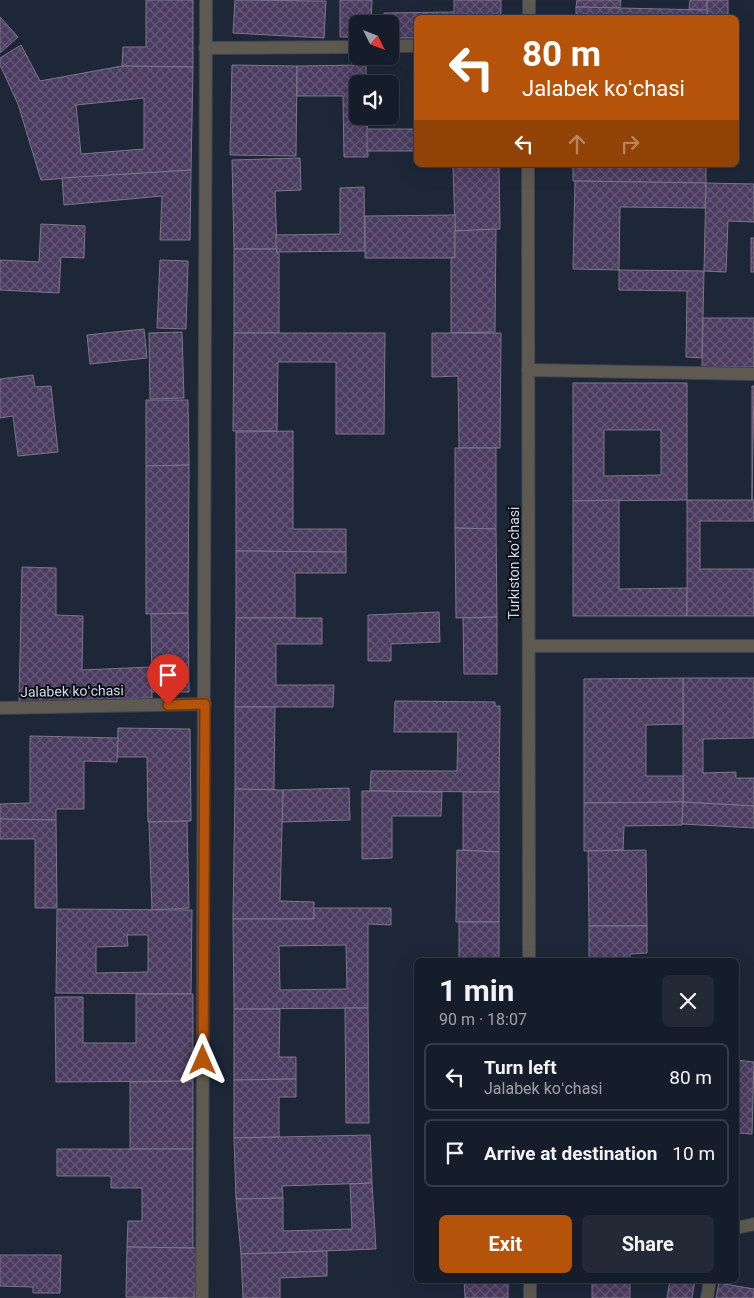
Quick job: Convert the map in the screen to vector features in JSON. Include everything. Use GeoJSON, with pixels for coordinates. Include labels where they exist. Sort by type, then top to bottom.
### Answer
{"type":"FeatureCollection","features":[{"type":"Feature","properties":{"kind":"street"},"geometry":{"type":"LineString","coordinates":[[202,1298],[206,0]]}},
{"type":"Feature","properties":{"kind":"street"},"geometry":{"type":"LineString","coordinates":[[529,0],[529,15]]}},
{"type":"Feature","properties":{"kind":"street"},"geometry":{"type":"LineString","coordinates":[[205,48],[349,46]]}},
{"type":"Feature","properties":{"kind":"street"},"geometry":{"type":"LineString","coordinates":[[399,46],[414,46]]}},
{"type":"Feature","properties":{"kind":"street","name":"Turkiston koʻchasi"},"geometry":{"type":"LineString","coordinates":[[528,167],[530,958]]}},
{"type":"Feature","properties":{"kind":"street"},"geometry":{"type":"LineString","coordinates":[[528,370],[754,374]]}},
{"type":"Feature","properties":{"kind":"street"},"geometry":{"type":"LineString","coordinates":[[529,646],[754,646]]}},
{"type":"Feature","properties":{"kind":"street","name":"Jalabek koʻchasi"},"geometry":{"type":"LineString","coordinates":[[0,708],[205,704]]}},
{"type":"Feature","properties":{"kind":"street"},"geometry":{"type":"LineString","coordinates":[[739,1227],[754,1224]]}},
{"type":"Feature","properties":{"kind":"street"},"geometry":{"type":"LineString","coordinates":[[530,1283],[530,1298]]}},
{"type":"Feature","properties":{"kind":"street"},"geometry":{"type":"LineString","coordinates":[[707,1298],[710,1283]]}},
{"type":"Feature","properties":{"kind":"building"},"geometry":{"type":"Polygon","coordinates":[[[146,0],[193,0],[193,67],[122,66],[123,47],[146,47],[146,0]]]}},
{"type":"Feature","properties":{"kind":"building"},"geometry":{"type":"Polygon","coordinates":[[[235,0],[326,1],[324,38],[233,33],[235,0]]]}},
{"type":"Feature","properties":{"kind":"building"},"geometry":{"type":"Polygon","coordinates":[[[340,0],[372,0],[371,15],[349,15],[349,37],[340,37],[340,0]]]}},
{"type":"Feature","properties":{"kind":"building"},"geometry":{"type":"Polygon","coordinates":[[[454,0],[501,0],[501,15],[414,15],[414,38],[399,38],[399,15],[384,15],[384,13],[454,12],[454,0]]]}},
{"type":"Feature","properties":{"kind":"building"},"geometry":{"type":"Polygon","coordinates":[[[577,0],[621,0],[620,8],[576,7],[577,0]]]}},
{"type":"Feature","properties":{"kind":"building"},"geometry":{"type":"Polygon","coordinates":[[[690,0],[707,0],[707,10],[689,9],[690,0]]]}},
{"type":"Feature","properties":{"kind":"building"},"geometry":{"type":"Polygon","coordinates":[[[707,0],[728,0],[728,15],[707,15],[707,0]]]}},
{"type":"Feature","properties":{"kind":"building"},"geometry":{"type":"Polygon","coordinates":[[[576,7],[707,10],[707,15],[576,15],[576,7]]]}},
{"type":"Feature","properties":{"kind":"building"},"geometry":{"type":"Polygon","coordinates":[[[0,17],[18,37],[0,53],[0,17]]]}},
{"type":"Feature","properties":{"kind":"building"},"geometry":{"type":"Polygon","coordinates":[[[21,45],[40,81],[122,66],[193,67],[191,170],[41,180],[18,104],[0,65],[0,58],[21,45]],[[144,98],[76,105],[81,154],[144,149],[144,98]]]}},
{"type":"Feature","properties":{"kind":"building"},"geometry":{"type":"Polygon","coordinates":[[[232,65],[297,66],[296,156],[230,155],[232,65]]]}},
{"type":"Feature","properties":{"kind":"building"},"geometry":{"type":"Polygon","coordinates":[[[366,65],[366,75],[349,75],[349,125],[367,125],[368,157],[344,157],[343,96],[297,96],[297,66],[366,65]]]}},
{"type":"Feature","properties":{"kind":"building"},"geometry":{"type":"Polygon","coordinates":[[[367,129],[414,129],[414,151],[367,151],[367,129]]]}},
{"type":"Feature","properties":{"kind":"building"},"geometry":{"type":"Polygon","coordinates":[[[300,158],[301,190],[275,191],[277,249],[234,249],[232,160],[300,158]]]}},
{"type":"Feature","properties":{"kind":"building"},"geometry":{"type":"Polygon","coordinates":[[[453,167],[499,167],[500,229],[455,231],[453,167]]]}},
{"type":"Feature","properties":{"kind":"building"},"geometry":{"type":"Polygon","coordinates":[[[573,167],[706,167],[706,183],[573,181],[573,167]]]}},
{"type":"Feature","properties":{"kind":"building"},"geometry":{"type":"Polygon","coordinates":[[[191,170],[190,240],[160,240],[162,196],[64,205],[62,178],[191,170]]]}},
{"type":"Feature","properties":{"kind":"building"},"geometry":{"type":"Polygon","coordinates":[[[575,181],[706,183],[705,208],[620,207],[619,270],[573,269],[575,181]]]}},
{"type":"Feature","properties":{"kind":"building"},"geometry":{"type":"Polygon","coordinates":[[[706,183],[754,184],[754,222],[728,221],[726,272],[704,271],[706,183]]]}},
{"type":"Feature","properties":{"kind":"building"},"geometry":{"type":"Polygon","coordinates":[[[364,187],[365,251],[276,252],[276,235],[340,234],[340,188],[364,187]]]}},
{"type":"Feature","properties":{"kind":"building"},"geometry":{"type":"Polygon","coordinates":[[[455,215],[455,258],[365,258],[365,216],[455,215]]]}},
{"type":"Feature","properties":{"kind":"building"},"geometry":{"type":"Polygon","coordinates":[[[41,224],[85,226],[84,258],[61,257],[59,293],[0,290],[0,260],[39,262],[41,224]]]}},
{"type":"Feature","properties":{"kind":"building"},"geometry":{"type":"Polygon","coordinates":[[[496,229],[495,332],[451,333],[451,257],[455,258],[455,231],[496,229]]]}},
{"type":"Feature","properties":{"kind":"building"},"geometry":{"type":"Polygon","coordinates":[[[751,238],[754,238],[754,272],[751,272],[751,238]]]}},
{"type":"Feature","properties":{"kind":"building"},"geometry":{"type":"Polygon","coordinates":[[[234,249],[277,249],[276,252],[279,253],[279,333],[234,333],[234,249]]]}},
{"type":"Feature","properties":{"kind":"building"},"geometry":{"type":"Polygon","coordinates":[[[160,260],[188,261],[186,329],[157,328],[160,260]]]}},
{"type":"Feature","properties":{"kind":"building"},"geometry":{"type":"Polygon","coordinates":[[[619,270],[704,271],[702,358],[686,357],[687,291],[619,290],[619,270]]]}},
{"type":"Feature","properties":{"kind":"building"},"geometry":{"type":"Polygon","coordinates":[[[703,318],[754,318],[754,367],[702,367],[703,318]]]}},
{"type":"Feature","properties":{"kind":"building"},"geometry":{"type":"Polygon","coordinates":[[[144,329],[147,358],[90,364],[87,335],[144,329]]]}},
{"type":"Feature","properties":{"kind":"building"},"geometry":{"type":"Polygon","coordinates":[[[182,332],[184,398],[150,399],[149,333],[182,332]]]}},
{"type":"Feature","properties":{"kind":"building"},"geometry":{"type":"Polygon","coordinates":[[[234,333],[385,333],[384,434],[336,434],[336,362],[278,362],[277,431],[233,431],[234,333]]]}},
{"type":"Feature","properties":{"kind":"building"},"geometry":{"type":"Polygon","coordinates":[[[432,333],[501,333],[500,448],[459,448],[458,376],[432,377],[432,333]]]}},
{"type":"Feature","properties":{"kind":"building"},"geometry":{"type":"Polygon","coordinates":[[[33,375],[35,387],[51,386],[58,452],[18,456],[13,416],[0,418],[0,379],[33,375]]]}},
{"type":"Feature","properties":{"kind":"building"},"geometry":{"type":"Polygon","coordinates":[[[573,383],[687,383],[687,500],[573,501],[573,383]],[[604,430],[604,476],[661,475],[661,430],[604,430]]]}},
{"type":"Feature","properties":{"kind":"building"},"geometry":{"type":"Polygon","coordinates":[[[752,386],[754,386],[752,500],[752,386]]]}},
{"type":"Feature","properties":{"kind":"building"},"geometry":{"type":"Polygon","coordinates":[[[146,400],[188,400],[189,465],[146,466],[146,400]]]}},
{"type":"Feature","properties":{"kind":"building"},"geometry":{"type":"Polygon","coordinates":[[[293,431],[293,529],[346,529],[346,552],[236,551],[236,432],[293,431]]]}},
{"type":"Feature","properties":{"kind":"building"},"geometry":{"type":"Polygon","coordinates":[[[455,448],[496,448],[496,529],[455,528],[455,448]]]}},
{"type":"Feature","properties":{"kind":"building"},"geometry":{"type":"Polygon","coordinates":[[[189,465],[188,613],[146,614],[146,466],[189,465]]]}},
{"type":"Feature","properties":{"kind":"building"},"geometry":{"type":"Polygon","coordinates":[[[619,500],[619,589],[687,588],[687,616],[573,616],[573,501],[619,500]]]}},
{"type":"Feature","properties":{"kind":"building"},"geometry":{"type":"Polygon","coordinates":[[[687,500],[754,500],[754,521],[700,521],[700,569],[754,569],[754,616],[687,616],[687,500]]]}},
{"type":"Feature","properties":{"kind":"building"},"geometry":{"type":"Polygon","coordinates":[[[455,528],[496,529],[497,617],[456,618],[455,528]]]}},
{"type":"Feature","properties":{"kind":"building"},"geometry":{"type":"Polygon","coordinates":[[[236,551],[346,552],[346,573],[295,573],[295,618],[236,618],[236,551]]]}},
{"type":"Feature","properties":{"kind":"building"},"geometry":{"type":"Polygon","coordinates":[[[22,567],[56,568],[56,615],[83,616],[82,670],[151,667],[152,698],[19,702],[22,567]]]}},
{"type":"Feature","properties":{"kind":"building"},"geometry":{"type":"Polygon","coordinates":[[[439,612],[440,642],[391,644],[391,661],[368,661],[368,615],[439,612]]]}},
{"type":"Feature","properties":{"kind":"building"},"geometry":{"type":"Polygon","coordinates":[[[188,613],[189,692],[152,692],[151,614],[188,613]]]}},
{"type":"Feature","properties":{"kind":"building"},"geometry":{"type":"Polygon","coordinates":[[[497,617],[497,674],[464,674],[463,618],[497,617]]]}},
{"type":"Feature","properties":{"kind":"building"},"geometry":{"type":"Polygon","coordinates":[[[236,618],[322,618],[322,644],[276,644],[276,685],[334,685],[333,707],[235,707],[236,618]]]}},
{"type":"Feature","properties":{"kind":"building"},"geometry":{"type":"Polygon","coordinates":[[[683,678],[754,678],[754,738],[703,739],[703,773],[736,772],[736,778],[754,778],[754,806],[683,802],[683,678]]]}},
{"type":"Feature","properties":{"kind":"building"},"geometry":{"type":"Polygon","coordinates":[[[683,678],[683,724],[646,725],[646,776],[683,776],[683,802],[584,803],[584,679],[683,678]]]}},
{"type":"Feature","properties":{"kind":"building"},"geometry":{"type":"Polygon","coordinates":[[[395,701],[495,702],[495,706],[500,706],[499,792],[370,791],[371,771],[457,771],[458,732],[394,732],[395,701]]]}},
{"type":"Feature","properties":{"kind":"building"},"geometry":{"type":"Polygon","coordinates":[[[235,707],[275,707],[274,790],[235,789],[235,707]]]}},
{"type":"Feature","properties":{"kind":"building"},"geometry":{"type":"Polygon","coordinates":[[[118,728],[190,729],[191,821],[148,822],[147,757],[117,757],[118,728]]]}},
{"type":"Feature","properties":{"kind":"building"},"geometry":{"type":"Polygon","coordinates":[[[30,736],[118,738],[117,762],[84,761],[84,809],[56,809],[56,820],[0,819],[0,804],[30,803],[30,736]]]}},
{"type":"Feature","properties":{"kind":"building"},"geometry":{"type":"Polygon","coordinates":[[[349,788],[350,820],[282,822],[283,790],[349,788]]]}},
{"type":"Feature","properties":{"kind":"building"},"geometry":{"type":"Polygon","coordinates":[[[235,789],[283,790],[280,901],[314,902],[314,919],[233,919],[235,789]]]}},
{"type":"Feature","properties":{"kind":"building"},"geometry":{"type":"Polygon","coordinates":[[[362,791],[442,792],[441,816],[392,816],[392,858],[362,859],[362,791]]]}},
{"type":"Feature","properties":{"kind":"building"},"geometry":{"type":"Polygon","coordinates":[[[463,792],[499,792],[499,852],[463,850],[463,792]]]}},
{"type":"Feature","properties":{"kind":"building"},"geometry":{"type":"Polygon","coordinates":[[[683,802],[682,825],[624,826],[623,850],[584,851],[584,803],[683,802]]]}},
{"type":"Feature","properties":{"kind":"building"},"geometry":{"type":"Polygon","coordinates":[[[683,802],[754,806],[754,828],[682,824],[683,802]]]}},
{"type":"Feature","properties":{"kind":"building"},"geometry":{"type":"Polygon","coordinates":[[[0,819],[56,820],[57,908],[35,908],[35,839],[0,839],[0,819]]]}},
{"type":"Feature","properties":{"kind":"building"},"geometry":{"type":"Polygon","coordinates":[[[187,821],[189,908],[152,910],[149,822],[187,821]]]}},
{"type":"Feature","properties":{"kind":"building"},"geometry":{"type":"Polygon","coordinates":[[[457,850],[499,852],[499,922],[456,922],[457,850]]]}},
{"type":"Feature","properties":{"kind":"building"},"geometry":{"type":"Polygon","coordinates":[[[646,850],[647,926],[589,926],[588,851],[646,850]]]}},
{"type":"Feature","properties":{"kind":"building"},"geometry":{"type":"Polygon","coordinates":[[[314,908],[391,908],[391,925],[368,924],[368,1008],[234,1009],[233,919],[314,919],[314,908]],[[346,945],[279,946],[280,990],[347,989],[346,945]]]}},
{"type":"Feature","properties":{"kind":"building"},"geometry":{"type":"Polygon","coordinates":[[[57,909],[192,910],[191,994],[56,993],[57,909]],[[127,935],[128,946],[96,947],[96,973],[148,972],[148,935],[127,935]]]}},
{"type":"Feature","properties":{"kind":"building"},"geometry":{"type":"Polygon","coordinates":[[[459,922],[499,922],[499,958],[459,958],[459,922]]]}},
{"type":"Feature","properties":{"kind":"building"},"geometry":{"type":"Polygon","coordinates":[[[589,926],[647,926],[647,953],[630,954],[630,958],[589,958],[589,926]]]}},
{"type":"Feature","properties":{"kind":"building"},"geometry":{"type":"Polygon","coordinates":[[[136,994],[193,994],[193,1081],[56,1082],[55,997],[83,997],[83,1043],[136,1043],[136,994]]]}},
{"type":"Feature","properties":{"kind":"building"},"geometry":{"type":"Polygon","coordinates":[[[345,1008],[368,1008],[369,1123],[346,1123],[345,1008]]]}},
{"type":"Feature","properties":{"kind":"building"},"geometry":{"type":"Polygon","coordinates":[[[234,1009],[280,1009],[279,1057],[296,1057],[296,1079],[234,1080],[234,1009]]]}},
{"type":"Feature","properties":{"kind":"building"},"geometry":{"type":"Polygon","coordinates":[[[739,1060],[754,1062],[752,1134],[739,1133],[739,1060]]]}},
{"type":"Feature","properties":{"kind":"building"},"geometry":{"type":"Polygon","coordinates":[[[296,1079],[296,1097],[279,1097],[279,1137],[234,1138],[234,1080],[296,1079]]]}},
{"type":"Feature","properties":{"kind":"building"},"geometry":{"type":"Polygon","coordinates":[[[193,1081],[193,1149],[130,1149],[130,1082],[193,1081]]]}},
{"type":"Feature","properties":{"kind":"building"},"geometry":{"type":"Polygon","coordinates":[[[370,1135],[372,1183],[282,1186],[283,1198],[236,1199],[234,1138],[370,1135]]]}},
{"type":"Feature","properties":{"kind":"building"},"geometry":{"type":"Polygon","coordinates":[[[57,1149],[193,1149],[193,1248],[127,1247],[128,1221],[142,1221],[142,1188],[111,1188],[111,1176],[57,1176],[57,1149]]]}},
{"type":"Feature","properties":{"kind":"building"},"geometry":{"type":"Polygon","coordinates":[[[372,1183],[376,1249],[241,1254],[236,1199],[283,1198],[283,1231],[352,1229],[350,1184],[372,1183]]]}},
{"type":"Feature","properties":{"kind":"building"},"geometry":{"type":"Polygon","coordinates":[[[127,1247],[196,1248],[195,1298],[126,1297],[127,1247]]]}},
{"type":"Feature","properties":{"kind":"building"},"geometry":{"type":"Polygon","coordinates":[[[327,1251],[327,1276],[280,1278],[280,1298],[243,1298],[241,1254],[327,1251]]]}},
{"type":"Feature","properties":{"kind":"building"},"geometry":{"type":"Polygon","coordinates":[[[0,1255],[61,1255],[60,1293],[33,1293],[33,1287],[0,1286],[0,1255]]]}},
{"type":"Feature","properties":{"kind":"building"},"geometry":{"type":"Polygon","coordinates":[[[464,1283],[508,1283],[508,1298],[465,1298],[464,1283]]]}},
{"type":"Feature","properties":{"kind":"building"},"geometry":{"type":"Polygon","coordinates":[[[592,1283],[630,1283],[630,1298],[592,1298],[592,1283]]]}},
{"type":"Feature","properties":{"kind":"building"},"geometry":{"type":"Polygon","coordinates":[[[670,1283],[694,1283],[692,1298],[667,1298],[670,1283]]]}},
{"type":"Feature","properties":{"kind":"building"},"geometry":{"type":"Polygon","coordinates":[[[719,1283],[754,1289],[754,1298],[716,1298],[719,1283]]]}},
{"type":"Feature","properties":{"kind":"route"},"geometry":{"type":"LineString","coordinates":[[168,705],[205,704],[203,1060]]}}]}
